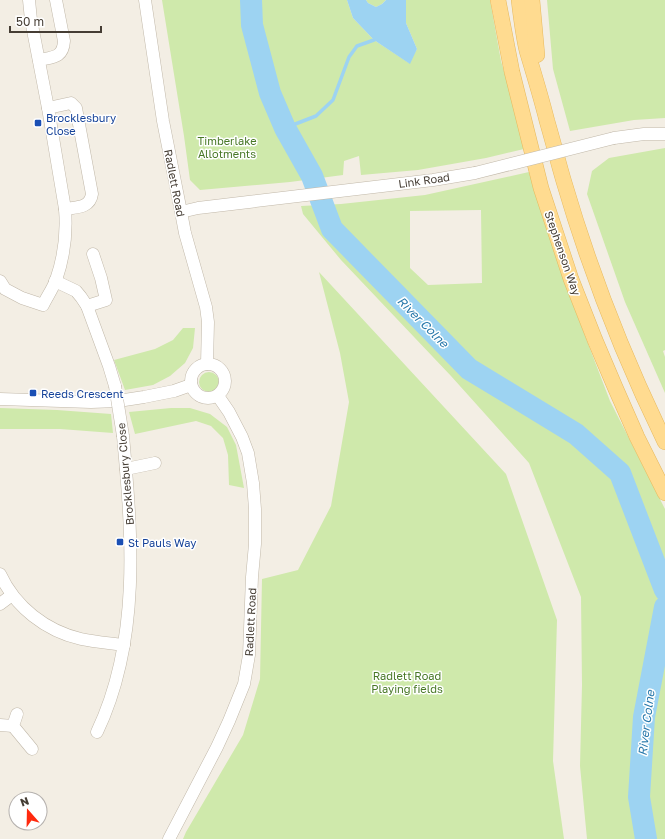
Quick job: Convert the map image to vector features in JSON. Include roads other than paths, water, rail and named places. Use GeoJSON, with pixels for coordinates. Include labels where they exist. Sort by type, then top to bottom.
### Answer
{"type":"FeatureCollection","features":[{"type":"Feature","properties":{"kind":"main road","name":"Stephenson Way"},"geometry":{"type":"LineString","coordinates":[[498,0],[512,72],[541,188],[571,279],[615,387],[637,437],[665,493]]}},
{"type":"Feature","properties":{"kind":"main road","name":"Stephenson Way"},"geometry":{"type":"LineString","coordinates":[[519,0],[527,49],[539,88],[563,181],[578,229],[613,326],[665,442]]}},
{"type":"Feature","properties":{"kind":"main road","name":"Stephenson Way"},"geometry":{"type":"LineString","coordinates":[[532,0],[539,88]]}},
{"type":"Feature","properties":{"kind":"street"},"geometry":{"type":"LineString","coordinates":[[0,281],[5,289],[22,298],[43,305],[55,281],[65,240],[66,209],[31,20],[29,0]]}},
{"type":"Feature","properties":{"kind":"street"},"geometry":{"type":"LineString","coordinates":[[39,60],[60,54],[64,47],[56,0]]}},
{"type":"Feature","properties":{"kind":"street","name":"Radlett Road"},"geometry":{"type":"LineString","coordinates":[[144,0],[163,121],[185,233],[206,307],[208,322],[207,364]]}},
{"type":"Feature","properties":{"kind":"street"},"geometry":{"type":"LineString","coordinates":[[48,108],[71,103],[76,108],[92,194],[91,199],[85,206],[66,209]]}},
{"type":"Feature","properties":{"kind":"street","name":"Link Road"},"geometry":{"type":"LineString","coordinates":[[181,212],[198,208],[432,180],[476,173],[614,138],[644,134],[665,134]]}},
{"type":"Feature","properties":{"kind":"street"},"geometry":{"type":"LineString","coordinates":[[87,306],[106,300],[93,254]]}},
{"type":"Feature","properties":{"kind":"street","name":"Brocklesbury Close"},"geometry":{"type":"LineString","coordinates":[[55,281],[76,292],[87,306],[115,386],[123,436],[129,500],[131,560],[129,608],[124,645],[114,686],[105,716],[98,732]]}},
{"type":"Feature","properties":{"kind":"street"},"geometry":{"type":"LineString","coordinates":[[207,364],[213,364],[218,367],[222,371],[225,381],[222,392],[218,396],[207,399],[197,395],[191,385],[191,375],[197,367],[207,364]]}},
{"type":"Feature","properties":{"kind":"street"},"geometry":{"type":"LineString","coordinates":[[0,399],[91,402],[118,401],[174,391],[191,385]]}},
{"type":"Feature","properties":{"kind":"street","name":"Radlett Road"},"geometry":{"type":"LineString","coordinates":[[169,839],[229,722],[244,684],[249,655],[252,577],[255,544],[253,483],[248,454],[242,437],[229,412],[218,396]]}},
{"type":"Feature","properties":{"kind":"street"},"geometry":{"type":"LineString","coordinates":[[126,469],[155,464]]}},
{"type":"Feature","properties":{"kind":"street"},"geometry":{"type":"LineString","coordinates":[[0,574],[12,595],[31,615],[43,623],[67,635],[94,641],[124,645]]}},
{"type":"Feature","properties":{"kind":"street"},"geometry":{"type":"LineString","coordinates":[[0,604],[12,595]]}},
{"type":"Feature","properties":{"kind":"street"},"geometry":{"type":"LineString","coordinates":[[0,725],[15,720],[32,749]]}},
{"type":"Feature","properties":{"kind":"water"},"geometry":{"type":"Polygon","coordinates":[[[347,0],[366,0],[368,3],[376,7],[386,0],[406,0],[406,23],[417,49],[410,64],[374,40],[353,18],[347,0]]]}},
{"type":"Feature","properties":{"kind":"waterway","name":"River Colne"},"geometry":{"type":"LineString","coordinates":[[251,0],[252,25],[270,93],[285,128],[312,176],[332,229],[469,369],[576,434],[620,473],[665,590]]}},
{"type":"Feature","properties":{"kind":"waterway"},"geometry":{"type":"LineString","coordinates":[[285,128],[316,116],[333,100],[349,57],[357,46],[374,40]]}},
{"type":"Feature","properties":{"kind":"waterway","name":"River Colne"},"geometry":{"type":"LineString","coordinates":[[646,839],[639,797],[644,717],[665,607]]}},
{"type":"Feature","properties":{"kind":"place","name":"Brocklesbury Close"},"geometry":{"type":"Point","coordinates":[38,123]}},
{"type":"Feature","properties":{"kind":"place","name":"Reeds Crescent"},"geometry":{"type":"Point","coordinates":[33,393]}},
{"type":"Feature","properties":{"kind":"place","name":"St Pauls Way"},"geometry":{"type":"Point","coordinates":[120,542]}},
{"type":"Feature","properties":{"kind":"park label","name":"Timberlake Allotments"},"geometry":{"type":"Point","coordinates":[227,146]}},
{"type":"Feature","properties":{"kind":"park label","name":"Radlett Road Playing fields"},"geometry":{"type":"Point","coordinates":[407,681]}}]}
